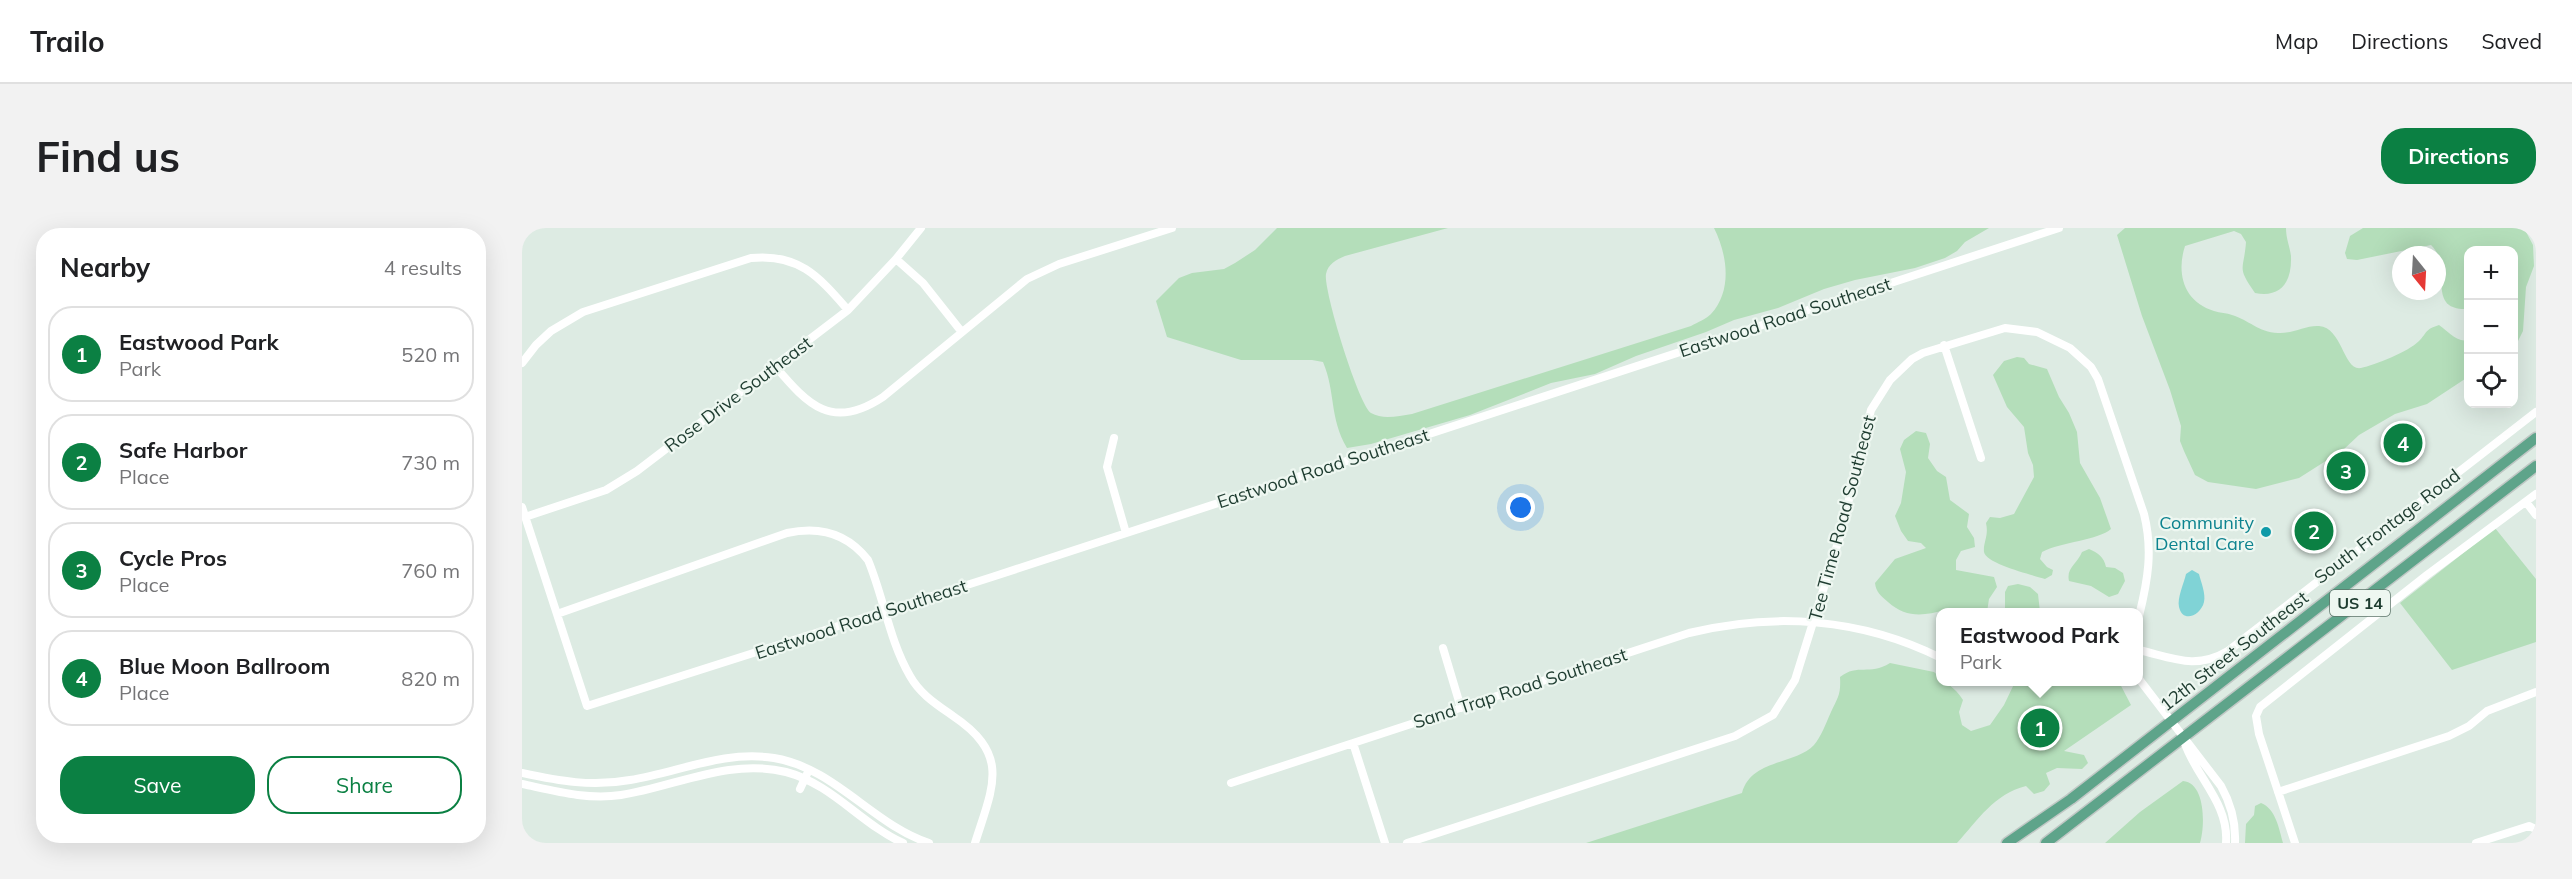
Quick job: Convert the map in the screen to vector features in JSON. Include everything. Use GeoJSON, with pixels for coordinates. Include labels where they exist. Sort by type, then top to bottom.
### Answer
{"type":"FeatureCollection","features":[{"type":"Feature","properties":{"kind":"main road","name":"12th Street Southeast"},"geometry":{"type":"LineString","coordinates":[[2007,843],[2072,799],[2536,438]]}},
{"type":"Feature","properties":{"kind":"main road","name":"US 14"},"geometry":{"type":"LineString","coordinates":[[2046,843],[2536,466]]}},
{"type":"Feature","properties":{"kind":"street"},"geometry":{"type":"LineString","coordinates":[[775,366],[798,394],[810,404],[830,411],[852,412],[873,404],[883,397],[1027,279],[1043,270],[1172,228]]}},
{"type":"Feature","properties":{"kind":"street","name":"Eastwood Road Southeast"},"geometry":{"type":"LineString","coordinates":[[557,614],[586,706],[886,612],[2059,228]]}},
{"type":"Feature","properties":{"kind":"street","name":"Rose Drive Southeast"},"geometry":{"type":"LineString","coordinates":[[525,517],[588,497],[618,483],[848,310],[896,260],[918,229]]}},
{"type":"Feature","properties":{"kind":"street"},"geometry":{"type":"LineString","coordinates":[[522,363],[551,331],[583,312],[751,258],[778,258],[807,269],[820,279],[848,310]]}},
{"type":"Feature","properties":{"kind":"street"},"geometry":{"type":"LineString","coordinates":[[896,260],[923,283],[961,331]]}},
{"type":"Feature","properties":{"kind":"street","name":"Tee Time Road Southeast"},"geometry":{"type":"LineString","coordinates":[[1407,843],[1725,739],[1751,729],[1773,714],[1796,680],[1846,515],[1870,410],[1880,393],[1901,368],[1923,353],[1944,345],[2005,328],[2022,329],[2055,339],[2070,348],[2091,367],[2105,396],[2147,526],[2150,547],[2149,574],[2141,608]]}},
{"type":"Feature","properties":{"kind":"street"},"geometry":{"type":"LineString","coordinates":[[1944,345],[1981,458]]}},
{"type":"Feature","properties":{"kind":"street","name":"South Frontage Road"},"geometry":{"type":"LineString","coordinates":[[2143,651],[2194,663],[2206,661],[2228,651],[2270,616],[2536,412]]}},
{"type":"Feature","properties":{"kind":"street"},"geometry":{"type":"LineString","coordinates":[[1114,438],[1107,467],[1126,533]]}},
{"type":"Feature","properties":{"kind":"street"},"geometry":{"type":"LineString","coordinates":[[2295,843],[2259,734],[2256,716],[2260,707],[2265,700],[2536,494]]}},
{"type":"Feature","properties":{"kind":"street"},"geometry":{"type":"LineString","coordinates":[[2526,502],[2536,515]]}},
{"type":"Feature","properties":{"kind":"street"},"geometry":{"type":"LineString","coordinates":[[522,507],[557,614],[787,533],[802,530],[834,534],[858,548],[868,560],[903,663],[915,685],[924,695],[975,732],[989,754],[994,768],[993,781],[975,843]]}},
{"type":"Feature","properties":{"kind":"street","name":"Sand Trap Road Southeast"},"geometry":{"type":"LineString","coordinates":[[1232,783],[1689,633],[1755,621],[1814,621],[1854,627],[1896,638],[1936,656]]}},
{"type":"Feature","properties":{"kind":"street"},"geometry":{"type":"LineString","coordinates":[[1443,648],[1461,708]]}},
{"type":"Feature","properties":{"kind":"street"},"geometry":{"type":"LineString","coordinates":[[2143,684],[2183,739],[2211,772],[2226,796],[2234,819],[2235,843]]}},
{"type":"Feature","properties":{"kind":"street"},"geometry":{"type":"LineString","coordinates":[[2278,792],[2449,736],[2469,726],[2487,711],[2536,692]]}},
{"type":"Feature","properties":{"kind":"street"},"geometry":{"type":"LineString","coordinates":[[2183,739],[2190,760],[2218,803],[2225,820],[2226,843]]}},
{"type":"Feature","properties":{"kind":"street"},"geometry":{"type":"LineString","coordinates":[[1353,743],[1385,843]]}},
{"type":"Feature","properties":{"kind":"street"},"geometry":{"type":"LineString","coordinates":[[522,773],[577,784],[599,784],[631,780],[726,758],[754,756],[777,759],[808,769],[834,783],[896,829],[929,843]]}},
{"type":"Feature","properties":{"kind":"street"},"geometry":{"type":"LineString","coordinates":[[522,784],[579,796],[604,797],[740,768],[775,770],[805,778],[878,830],[903,843]]}},
{"type":"Feature","properties":{"kind":"street"},"geometry":{"type":"LineString","coordinates":[[800,789],[808,769]]}},
{"type":"Feature","properties":{"kind":"street"},"geometry":{"type":"LineString","coordinates":[[2476,843],[2529,826],[2536,829]]}},
{"type":"Feature","properties":{"kind":"green space"},"geometry":{"type":"Polygon","coordinates":[[[1277,228],[1448,228],[1345,256],[1333,263],[1326,274],[1336,323],[1358,391],[1371,413],[1386,417],[1412,414],[1691,326],[1704,319],[1718,304],[1725,283],[1725,260],[1714,228],[1989,228],[1965,242],[1957,251],[1945,258],[1915,268],[1824,289],[1778,308],[1734,320],[1636,356],[1595,374],[1551,383],[1470,415],[1371,444],[1347,448],[1337,426],[1330,384],[1323,362],[1241,360],[1167,337],[1156,301],[1179,278],[1192,273],[1224,269],[1255,250],[1277,228]]]}},
{"type":"Feature","properties":{"kind":"green space"},"geometry":{"type":"Polygon","coordinates":[[[2125,228],[2286,228],[2291,265],[2287,280],[2278,290],[2272,293],[2255,293],[2243,273],[2246,242],[2241,234],[2234,231],[2185,246],[2182,256],[2182,276],[2189,294],[2204,307],[2230,314],[2271,332],[2283,333],[2314,326],[2327,329],[2338,341],[2350,363],[2361,368],[2400,354],[2419,341],[2428,330],[2439,325],[2456,338],[2464,340],[2464,380],[2427,404],[2395,414],[2359,435],[2343,450],[2299,478],[2256,489],[2208,482],[2195,475],[2180,441],[2181,426],[2170,390],[2142,316],[2117,235],[2125,228]]]}},
{"type":"Feature","properties":{"kind":"green space"},"geometry":{"type":"Polygon","coordinates":[[[2363,228],[2524,228],[2533,245],[2534,266],[2526,287],[2523,331],[2518,341],[2518,246],[2464,246],[2464,309],[2455,308],[2446,300],[2446,246],[2392,246],[2392,253],[2357,260],[2347,259],[2345,253],[2350,236],[2363,228]]]}},
{"type":"Feature","properties":{"kind":"green space"},"geometry":{"type":"Polygon","coordinates":[[[2017,357],[2024,358],[2029,364],[2047,369],[2077,432],[2080,463],[2100,498],[2111,529],[2098,536],[2042,552],[2040,559],[2053,570],[2052,575],[2045,579],[2001,565],[1984,552],[1986,523],[1990,517],[2000,518],[2014,514],[2034,477],[2024,427],[2007,407],[1993,375],[2004,361],[2017,357]]]}},
{"type":"Feature","properties":{"kind":"green space"},"geometry":{"type":"Polygon","coordinates":[[[1916,431],[1926,433],[1930,444],[1928,458],[1937,471],[1946,477],[1950,500],[1969,514],[1967,527],[1974,538],[1975,547],[1961,551],[1956,560],[1956,570],[1994,577],[1997,587],[1989,599],[1988,608],[1936,608],[1936,612],[1929,614],[1908,613],[1895,607],[1876,589],[1875,583],[1895,559],[1926,548],[1921,543],[1908,541],[1895,516],[1901,503],[1906,472],[1900,449],[1904,440],[1916,431]]]}},
{"type":"Feature","properties":{"kind":"green space"},"geometry":{"type":"Polygon","coordinates":[[[2495,528],[2536,579],[2536,642],[2452,670],[2400,603],[2495,528]]]}},
{"type":"Feature","properties":{"kind":"green space"},"geometry":{"type":"Polygon","coordinates":[[[2089,549],[2100,556],[2106,567],[2115,568],[2123,573],[2125,581],[2118,594],[2109,597],[2091,586],[2069,581],[2070,569],[2082,552],[2089,549]]]}},
{"type":"Feature","properties":{"kind":"green space"},"geometry":{"type":"Polygon","coordinates":[[[2018,584],[2030,587],[2038,594],[2040,608],[2005,608],[2005,592],[2008,586],[2018,584]]]}},
{"type":"Feature","properties":{"kind":"green space"},"geometry":{"type":"Polygon","coordinates":[[[1890,663],[1934,672],[1936,686],[1951,686],[1963,700],[1959,712],[1962,725],[1971,731],[1990,725],[2004,705],[2013,686],[2121,686],[2131,705],[2064,751],[2084,755],[2088,763],[2082,769],[2057,768],[2046,773],[2050,784],[2044,791],[2034,794],[2026,786],[2005,795],[1987,809],[1957,843],[1586,843],[1742,793],[1754,774],[1796,756],[1814,745],[1837,699],[1840,677],[1852,671],[1883,667],[1890,663]]]}},
{"type":"Feature","properties":{"kind":"green space"},"geometry":{"type":"Polygon","coordinates":[[[2183,781],[2191,784],[2200,797],[2203,827],[2200,843],[2105,843],[2140,812],[2183,781]]]}},
{"type":"Feature","properties":{"kind":"green space"},"geometry":{"type":"Polygon","coordinates":[[[2261,803],[2273,815],[2283,843],[2245,843],[2246,824],[2254,815],[2255,806],[2261,803]]]}},
{"type":"Feature","properties":{"kind":"water"},"geometry":{"type":"Polygon","coordinates":[[[2192,570],[2199,574],[2204,599],[2199,611],[2188,616],[2181,612],[2179,599],[2186,574],[2192,570]]]}},
{"type":"Feature","properties":{"kind":"place","name":"Blue Moon Ballroom"},"geometry":{"type":"Point","coordinates":[2403,443]}},
{"type":"Feature","properties":{"kind":"place","name":"Cycle Pros"},"geometry":{"type":"Point","coordinates":[2346,471]}},
{"type":"Feature","properties":{"kind":"place","name":"Safe Harbor"},"geometry":{"type":"Point","coordinates":[2314,531]}},
{"type":"Feature","properties":{"kind":"place","name":"Community Dental Care"},"geometry":{"type":"Point","coordinates":[2266,532]}},
{"type":"Feature","properties":{"kind":"place","name":"Eastwood Park"},"geometry":{"type":"Point","coordinates":[2040,728]}}]}
